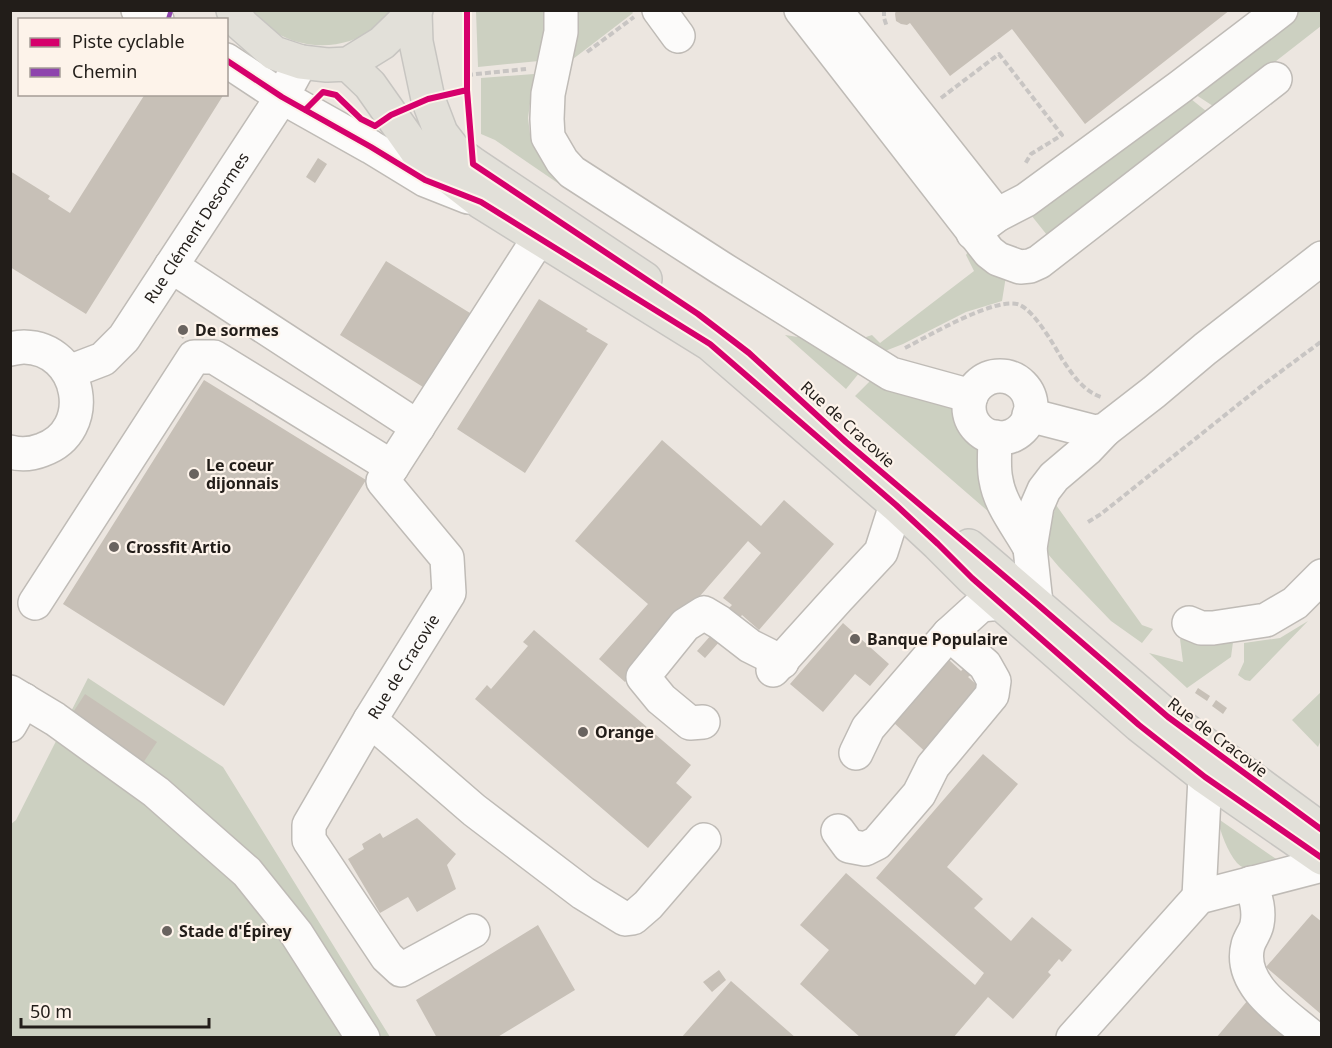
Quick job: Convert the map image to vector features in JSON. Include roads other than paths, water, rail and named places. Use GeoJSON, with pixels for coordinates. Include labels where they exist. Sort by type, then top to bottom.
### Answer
{"type":"FeatureCollection","features":[{"type":"Feature","properties":{"kind":"main road"},"geometry":{"type":"LineString","coordinates":[[232,10],[241,24],[274,53],[301,62],[327,65],[348,64],[382,43],[415,11]]}},
{"type":"Feature","properties":{"kind":"main road","name":"Rue de Cracovie"},"geometry":{"type":"LineString","coordinates":[[415,11],[416,42],[428,99],[441,132],[454,150],[698,314],[749,353],[846,442],[1168,717],[1217,770],[1322,858]]}},
{"type":"Feature","properties":{"kind":"main road","name":"Rue de Cracovie"},"geometry":{"type":"LineString","coordinates":[[348,64],[370,86],[418,153],[481,202],[710,344],[896,505],[972,579],[1139,725],[1322,830]]}},
{"type":"Feature","properties":{"kind":"street"},"geometry":{"type":"LineString","coordinates":[[138,10],[153,18]]}},
{"type":"Feature","properties":{"kind":"street"},"geometry":{"type":"LineString","coordinates":[[561,10],[561,32],[548,94],[548,137],[562,161],[572,172],[891,374],[971,396]]}},
{"type":"Feature","properties":{"kind":"street"},"geometry":{"type":"LineString","coordinates":[[1275,80],[1039,262],[1020,267],[1009,264],[989,252],[996,218],[1026,200],[1281,10]]}},
{"type":"Feature","properties":{"kind":"street"},"geometry":{"type":"LineString","coordinates":[[814,13],[996,218]]}},
{"type":"Feature","properties":{"kind":"street"},"geometry":{"type":"LineString","coordinates":[[228,61],[272,90],[425,180],[481,202]]}},
{"type":"Feature","properties":{"kind":"street","name":"Rue Clément Desormes"},"geometry":{"type":"LineString","coordinates":[[69,372],[103,359],[124,338],[171,266],[272,90],[301,62]]}},
{"type":"Feature","properties":{"kind":"street"},"geometry":{"type":"LineString","coordinates":[[35,603],[194,357],[214,357],[392,467],[539,238]]}},
{"type":"Feature","properties":{"kind":"street"},"geometry":{"type":"LineString","coordinates":[[1036,603],[1030,548],[1037,506],[1044,490],[1054,477],[1116,421],[1322,258]]}},
{"type":"Feature","properties":{"kind":"street"},"geometry":{"type":"LineString","coordinates":[[171,266],[418,427]]}},
{"type":"Feature","properties":{"kind":"street"},"geometry":{"type":"LineString","coordinates":[[10,349],[24,347],[41,350],[57,358],[69,372],[76,388],[77,405],[73,422],[63,437],[49,448],[33,453],[10,452]]}},
{"type":"Feature","properties":{"kind":"street"},"geometry":{"type":"LineString","coordinates":[[994,376],[1005,376],[1015,380],[1029,396],[1029,415],[1024,426],[1016,434],[995,437],[984,434],[976,427],[971,417],[969,407],[971,396],[984,380],[994,376]]}},
{"type":"Feature","properties":{"kind":"street"},"geometry":{"type":"LineString","coordinates":[[1029,415],[1095,432],[1116,421]]}},
{"type":"Feature","properties":{"kind":"street"},"geometry":{"type":"LineString","coordinates":[[995,437],[996,480],[1004,504],[1030,548]]}},
{"type":"Feature","properties":{"kind":"street","name":"Rue de Cracovie"},"geometry":{"type":"LineString","coordinates":[[392,467],[383,481],[447,558],[449,593],[370,720],[309,825],[309,840],[387,957],[401,970],[473,932]]}},
{"type":"Feature","properties":{"kind":"street"},"geometry":{"type":"LineString","coordinates":[[703,722],[690,723],[661,699],[643,677],[685,625],[704,613],[778,666],[881,552],[896,505]]}},
{"type":"Feature","properties":{"kind":"street"},"geometry":{"type":"LineString","coordinates":[[1188,623],[1201,628],[1213,628],[1266,620],[1295,603],[1322,576]]}},
{"type":"Feature","properties":{"kind":"street"},"geometry":{"type":"LineString","coordinates":[[855,753],[868,728],[949,634],[981,605],[1000,603]]}},
{"type":"Feature","properties":{"kind":"street"},"geometry":{"type":"LineString","coordinates":[[838,831],[849,846],[865,849],[877,843],[920,794],[933,766],[992,695],[994,681],[985,665],[949,634]]}},
{"type":"Feature","properties":{"kind":"street"},"geometry":{"type":"LineString","coordinates":[[15,705],[55,719],[156,792],[247,872],[296,933],[363,1038]]}},
{"type":"Feature","properties":{"kind":"street"},"geometry":{"type":"LineString","coordinates":[[370,720],[483,817],[583,893],[625,919],[633,918],[648,905],[704,840]]}},
{"type":"Feature","properties":{"kind":"street"},"geometry":{"type":"LineString","coordinates":[[1199,897],[1217,770]]}},
{"type":"Feature","properties":{"kind":"street"},"geometry":{"type":"LineString","coordinates":[[1073,1038],[1199,897],[1322,865]]}},
{"type":"Feature","properties":{"kind":"street"},"geometry":{"type":"LineString","coordinates":[[1251,883],[1258,907],[1257,924],[1248,945],[1247,960],[1250,973],[1266,997],[1313,1038]]}},
{"type":"Feature","properties":{"kind":"place","name":"De sormes"},"geometry":{"type":"Point","coordinates":[183,330]}},
{"type":"Feature","properties":{"kind":"place","name":"Le coeur dijonnais"},"geometry":{"type":"Point","coordinates":[194,474]}},
{"type":"Feature","properties":{"kind":"place","name":"Crossfit Artio"},"geometry":{"type":"Point","coordinates":[114,547]}},
{"type":"Feature","properties":{"kind":"place","name":"Banque Populaire"},"geometry":{"type":"Point","coordinates":[855,639]}},
{"type":"Feature","properties":{"kind":"place","name":"Orange"},"geometry":{"type":"Point","coordinates":[583,732]}},
{"type":"Feature","properties":{"kind":"place","name":"Stade d'Épirey"},"geometry":{"type":"Point","coordinates":[167,931]}}]}
